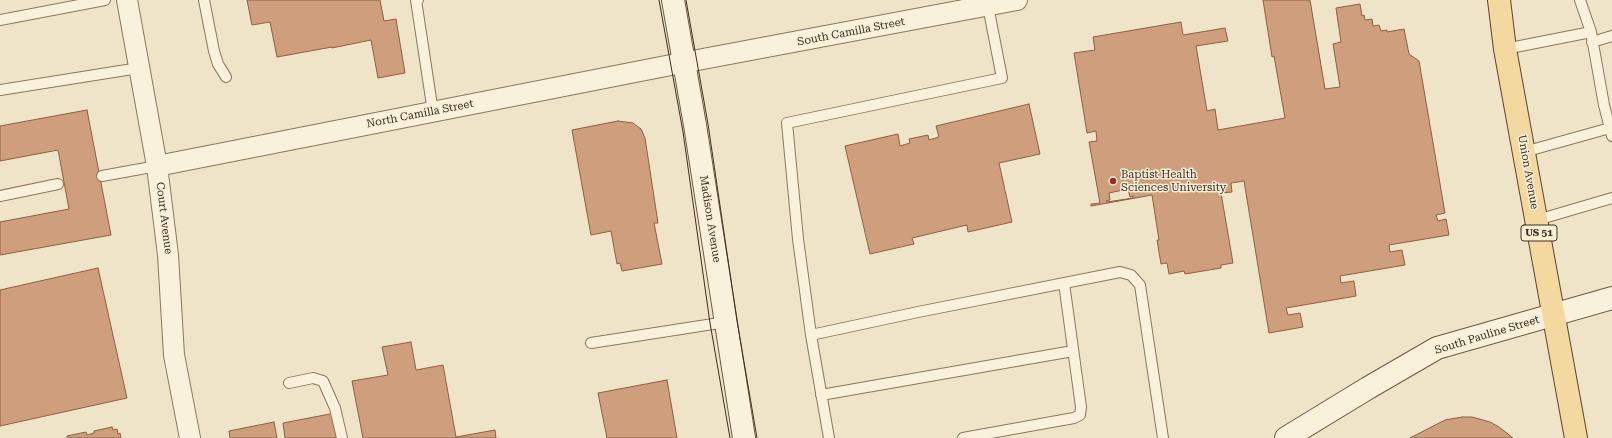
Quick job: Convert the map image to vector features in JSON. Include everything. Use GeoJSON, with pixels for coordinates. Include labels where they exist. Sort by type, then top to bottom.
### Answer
{"type":"FeatureCollection","features":[{"type":"Feature","properties":{"kind":"main road","name":"Union Avenue"},"geometry":{"type":"LineString","coordinates":[[1499,0],[1505,49],[1576,438]]}},
{"type":"Feature","properties":{"kind":"street","name":"Court Avenue"},"geometry":{"type":"LineString","coordinates":[[127,0],[157,166],[168,255],[174,356],[190,438]]}},
{"type":"Feature","properties":{"kind":"street","name":"Madison Avenue"},"geometry":{"type":"LineString","coordinates":[[673,0],[695,125],[744,438]]}},
{"type":"Feature","properties":{"kind":"street","name":"South Camilla Street"},"geometry":{"type":"LineString","coordinates":[[684,62],[1011,1]]}},
{"type":"Feature","properties":{"kind":"street","name":"North Camilla Street"},"geometry":{"type":"LineString","coordinates":[[157,166],[684,62]]}},
{"type":"Feature","properties":{"kind":"street","name":"South Pauline Street"},"geometry":{"type":"LineString","coordinates":[[1286,438],[1368,388],[1438,348],[1612,298]]}},
{"type":"Feature","properties":{"kind":"lane"},"geometry":{"type":"LineString","coordinates":[[0,20],[105,0]]}},
{"type":"Feature","properties":{"kind":"lane"},"geometry":{"type":"LineString","coordinates":[[204,0],[214,51],[218,64],[226,76]]}},
{"type":"Feature","properties":{"kind":"lane"},"geometry":{"type":"LineString","coordinates":[[418,0],[416,0],[433,112]]}},
{"type":"Feature","properties":{"kind":"lane"},"geometry":{"type":"LineString","coordinates":[[1524,152],[1611,132],[1608,104],[1580,0]]}},
{"type":"Feature","properties":{"kind":"lane"},"geometry":{"type":"LineString","coordinates":[[829,438],[810,335],[798,239],[787,123],[1002,78],[988,6]]}},
{"type":"Feature","properties":{"kind":"lane"},"geometry":{"type":"LineString","coordinates":[[1505,49],[1591,37],[1612,36]]}},
{"type":"Feature","properties":{"kind":"lane"},"geometry":{"type":"LineString","coordinates":[[0,90],[139,68]]}},
{"type":"Feature","properties":{"kind":"lane"},"geometry":{"type":"LineString","coordinates":[[102,176],[157,166]]}},
{"type":"Feature","properties":{"kind":"lane"},"geometry":{"type":"LineString","coordinates":[[0,196],[58,184]]}},
{"type":"Feature","properties":{"kind":"lane"},"geometry":{"type":"LineString","coordinates":[[1537,220],[1612,198]]}},
{"type":"Feature","properties":{"kind":"lane"},"geometry":{"type":"LineString","coordinates":[[810,335],[926,310],[1120,272],[1131,274],[1140,285],[1163,438]]}},
{"type":"Feature","properties":{"kind":"lane"},"geometry":{"type":"LineString","coordinates":[[963,438],[1074,418],[1080,415],[1081,407],[1064,283]]}},
{"type":"Feature","properties":{"kind":"lane"},"geometry":{"type":"LineString","coordinates":[[591,343],[726,322]]}},
{"type":"Feature","properties":{"kind":"lane"},"geometry":{"type":"LineString","coordinates":[[821,395],[1073,351]]}},
{"type":"Feature","properties":{"kind":"lane"},"geometry":{"type":"LineString","coordinates":[[288,383],[313,378],[323,381],[335,408],[342,438]]}},
{"type":"Feature","properties":{"kind":"building"},"geometry":{"type":"Polygon","coordinates":[[[247,0],[380,0],[384,21],[396,19],[405,73],[378,78],[371,40],[277,57],[270,22],[252,25],[247,0]]]}},
{"type":"Feature","properties":{"kind":"building"},"geometry":{"type":"Polygon","coordinates":[[[1263,0],[1310,0],[1325,89],[1340,87],[1333,44],[1341,42],[1336,8],[1360,4],[1362,16],[1364,15],[1365,20],[1372,19],[1373,26],[1379,25],[1381,31],[1387,30],[1387,32],[1404,29],[1409,54],[1419,61],[1445,213],[1436,215],[1438,221],[1446,219],[1449,235],[1389,245],[1390,252],[1402,250],[1405,265],[1340,276],[1341,283],[1354,281],[1356,296],[1286,308],[1288,315],[1300,313],[1303,327],[1269,333],[1244,181],[1231,183],[1232,192],[1221,193],[1233,263],[1221,265],[1221,268],[1185,274],[1184,271],[1169,274],[1167,263],[1161,264],[1152,195],[1091,206],[1091,204],[1100,203],[1089,142],[1097,141],[1096,131],[1087,133],[1074,53],[1095,50],[1093,37],[1181,22],[1183,35],[1225,28],[1228,41],[1196,46],[1207,111],[1215,109],[1218,130],[1285,118],[1274,56],[1272,57],[1263,0]],[[1128,189],[1109,193],[1110,200],[1106,201],[1133,198],[1133,196],[1130,197],[1128,189]]]}},
{"type":"Feature","properties":{"kind":"building"},"geometry":{"type":"Polygon","coordinates":[[[1029,104],[1040,154],[999,163],[1012,222],[968,232],[967,225],[912,238],[914,244],[870,254],[845,146],[898,134],[900,146],[910,143],[909,139],[928,135],[929,140],[939,137],[936,126],[1029,104]]]}},
{"type":"Feature","properties":{"kind":"building"},"geometry":{"type":"Polygon","coordinates":[[[87,110],[111,235],[0,255],[0,222],[69,209],[58,150],[0,161],[0,126],[87,110]]]}},
{"type":"Feature","properties":{"kind":"building"},"geometry":{"type":"Polygon","coordinates":[[[618,121],[633,123],[641,129],[645,138],[658,223],[654,223],[662,264],[622,271],[620,263],[617,264],[611,231],[591,235],[572,130],[618,121]]]}},
{"type":"Feature","properties":{"kind":"building"},"geometry":{"type":"Polygon","coordinates":[[[98,268],[127,398],[0,426],[0,290],[98,268]]]}},
{"type":"Feature","properties":{"kind":"building"},"geometry":{"type":"Polygon","coordinates":[[[411,342],[416,370],[443,365],[456,437],[495,430],[496,438],[363,438],[352,381],[388,375],[382,347],[411,342]]]}},
{"type":"Feature","properties":{"kind":"building"},"geometry":{"type":"Polygon","coordinates":[[[667,380],[677,438],[607,438],[598,393],[667,380]]]}},
{"type":"Feature","properties":{"kind":"building"},"geometry":{"type":"Polygon","coordinates":[[[335,413],[340,438],[285,438],[283,423],[335,413]]]}},
{"type":"Feature","properties":{"kind":"building"},"geometry":{"type":"Polygon","coordinates":[[[1472,417],[1490,422],[1513,438],[1410,438],[1445,420],[1472,417]]]}},
{"type":"Feature","properties":{"kind":"building"},"geometry":{"type":"Polygon","coordinates":[[[274,422],[277,438],[230,438],[229,431],[274,422]]]}},
{"type":"Feature","properties":{"kind":"building"},"geometry":{"type":"Polygon","coordinates":[[[112,427],[113,430],[117,429],[121,438],[67,438],[67,436],[86,432],[87,435],[94,433],[94,431],[112,427]]]}},
{"type":"Feature","properties":{"kind":"tram line"},"geometry":{"type":"LineString","coordinates":[[659,0],[683,132],[710,323],[730,438]]}},
{"type":"Feature","properties":{"kind":"tram line"},"geometry":{"type":"LineString","coordinates":[[686,0],[708,124],[737,321],[757,438]]}},
{"type":"Feature","properties":{"kind":"place","name":"Baptist Health Sciences University"},"geometry":{"type":"Point","coordinates":[1113,181]}}]}
